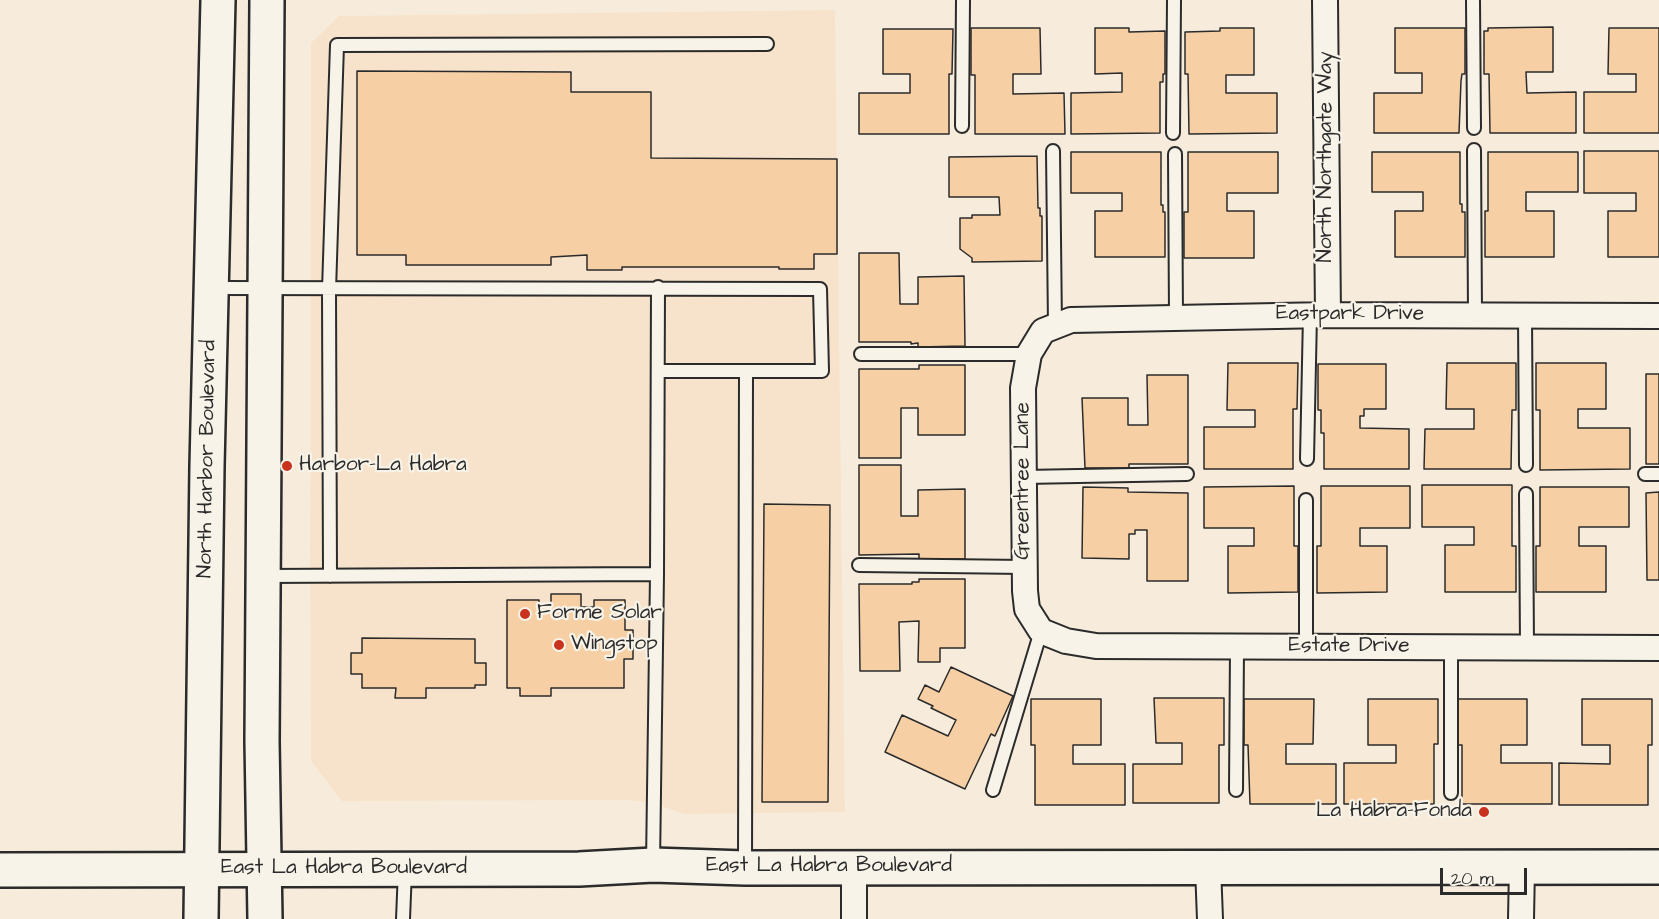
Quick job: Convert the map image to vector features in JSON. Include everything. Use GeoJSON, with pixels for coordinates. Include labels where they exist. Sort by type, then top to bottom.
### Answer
{"type":"FeatureCollection","features":[{"type":"Feature","properties":{"kind":"main road","name":"North Harbor Boulevard"},"geometry":{"type":"LineString","coordinates":[[201,919],[207,466],[218,0]]}},
{"type":"Feature","properties":{"kind":"main road"},"geometry":{"type":"LineString","coordinates":[[265,919],[262,576],[265,479],[267,0]]}},
{"type":"Feature","properties":{"kind":"main road","name":"East La Habra Boulevard"},"geometry":{"type":"LineString","coordinates":[[0,870],[579,869],[653,865],[745,868],[1659,867]]}},
{"type":"Feature","properties":{"kind":"street","name":"North Northgate Way"},"geometry":{"type":"LineString","coordinates":[[1319,315],[1325,0]]}},
{"type":"Feature","properties":{"kind":"street","name":"Eastpark Drive"},"geometry":{"type":"LineString","coordinates":[[1049,328],[1071,320],[1176,317],[1659,316]]}},
{"type":"Feature","properties":{"kind":"street","name":"Greentree Lane"},"geometry":{"type":"LineString","coordinates":[[1041,631],[1027,609],[1024,567],[1023,388],[1029,354],[1049,328]]}},
{"type":"Feature","properties":{"kind":"street","name":"Estate Drive"},"geometry":{"type":"LineString","coordinates":[[1041,631],[1066,641],[1096,646],[1659,648]]}},
{"type":"Feature","properties":{"kind":"street"},"geometry":{"type":"LineString","coordinates":[[854,867],[854,919]]}},
{"type":"Feature","properties":{"kind":"street"},"geometry":{"type":"LineString","coordinates":[[1209,867],[1209,919]]}},
{"type":"Feature","properties":{"kind":"street"},"geometry":{"type":"LineString","coordinates":[[1521,919],[1522,867]]}},
{"type":"Feature","properties":{"kind":"lane"},"geometry":{"type":"LineString","coordinates":[[962,126],[963,0]]}},
{"type":"Feature","properties":{"kind":"lane"},"geometry":{"type":"LineString","coordinates":[[1173,133],[1174,0]]}},
{"type":"Feature","properties":{"kind":"lane"},"geometry":{"type":"LineString","coordinates":[[1473,0],[1474,128]]}},
{"type":"Feature","properties":{"kind":"lane"},"geometry":{"type":"LineString","coordinates":[[330,576],[329,290],[337,45],[767,44]]}},
{"type":"Feature","properties":{"kind":"lane"},"geometry":{"type":"LineString","coordinates":[[1474,150],[1475,315]]}},
{"type":"Feature","properties":{"kind":"lane"},"geometry":{"type":"LineString","coordinates":[[1049,328],[1053,151]]}},
{"type":"Feature","properties":{"kind":"lane"},"geometry":{"type":"LineString","coordinates":[[1175,154],[1176,317]]}},
{"type":"Feature","properties":{"kind":"lane"},"geometry":{"type":"LineString","coordinates":[[211,288],[329,290],[658,287],[820,289],[822,371],[658,371]]}},
{"type":"Feature","properties":{"kind":"lane"},"geometry":{"type":"LineString","coordinates":[[653,865],[658,287]]}},
{"type":"Feature","properties":{"kind":"lane"},"geometry":{"type":"LineString","coordinates":[[1307,459],[1319,315]]}},
{"type":"Feature","properties":{"kind":"lane"},"geometry":{"type":"LineString","coordinates":[[1525,315],[1526,465]]}},
{"type":"Feature","properties":{"kind":"lane"},"geometry":{"type":"LineString","coordinates":[[861,354],[1029,354]]}},
{"type":"Feature","properties":{"kind":"lane"},"geometry":{"type":"LineString","coordinates":[[745,868],[746,371]]}},
{"type":"Feature","properties":{"kind":"lane"},"geometry":{"type":"LineString","coordinates":[[1024,477],[1187,474]]}},
{"type":"Feature","properties":{"kind":"lane"},"geometry":{"type":"LineString","coordinates":[[1645,474],[1659,474]]}},
{"type":"Feature","properties":{"kind":"lane"},"geometry":{"type":"LineString","coordinates":[[1526,494],[1527,648]]}},
{"type":"Feature","properties":{"kind":"lane"},"geometry":{"type":"LineString","coordinates":[[1306,500],[1306,648]]}},
{"type":"Feature","properties":{"kind":"lane"},"geometry":{"type":"LineString","coordinates":[[859,566],[1024,567]]}},
{"type":"Feature","properties":{"kind":"lane"},"geometry":{"type":"LineString","coordinates":[[262,576],[657,574]]}},
{"type":"Feature","properties":{"kind":"lane"},"geometry":{"type":"LineString","coordinates":[[993,790],[1041,631]]}},
{"type":"Feature","properties":{"kind":"lane"},"geometry":{"type":"LineString","coordinates":[[1236,790],[1237,647]]}},
{"type":"Feature","properties":{"kind":"lane"},"geometry":{"type":"LineString","coordinates":[[1451,648],[1451,793]]}},
{"type":"Feature","properties":{"kind":"lane"},"geometry":{"type":"LineString","coordinates":[[403,919],[405,870]]}},
{"type":"Feature","properties":{"kind":"shaded area"},"geometry":{"type":"Polygon","coordinates":[[[835,10],[845,812],[684,814],[653,803],[629,800],[342,801],[311,761],[311,43],[339,16],[835,10]]]}},
{"type":"Feature","properties":{"kind":"building"},"geometry":{"type":"Polygon","coordinates":[[[1553,27],[1553,72],[1526,72],[1527,93],[1576,92],[1576,133],[1490,133],[1489,74],[1484,74],[1484,31],[1488,31],[1488,28],[1553,27]]]}},
{"type":"Feature","properties":{"kind":"building"},"geometry":{"type":"Polygon","coordinates":[[[971,28],[1040,28],[1041,74],[1013,74],[1013,94],[1064,93],[1065,134],[975,134],[975,75],[971,75],[971,28]]]}},
{"type":"Feature","properties":{"kind":"building"},"geometry":{"type":"Polygon","coordinates":[[[1095,28],[1129,28],[1129,32],[1165,31],[1165,74],[1163,74],[1163,82],[1160,82],[1160,133],[1071,134],[1071,93],[1122,92],[1122,73],[1095,74],[1095,28]]]}},
{"type":"Feature","properties":{"kind":"building"},"geometry":{"type":"Polygon","coordinates":[[[1220,28],[1254,28],[1254,75],[1226,75],[1226,93],[1277,93],[1277,133],[1189,134],[1185,32],[1220,31],[1220,28]]]}},
{"type":"Feature","properties":{"kind":"building"},"geometry":{"type":"Polygon","coordinates":[[[1395,28],[1465,28],[1465,74],[1462,74],[1461,81],[1459,133],[1374,133],[1374,93],[1422,93],[1422,73],[1395,73],[1395,28]]]}},
{"type":"Feature","properties":{"kind":"building"},"geometry":{"type":"Polygon","coordinates":[[[1609,28],[1659,28],[1659,133],[1584,133],[1584,92],[1636,92],[1636,74],[1608,74],[1609,28]]]}},
{"type":"Feature","properties":{"kind":"building"},"geometry":{"type":"Polygon","coordinates":[[[883,29],[953,29],[952,74],[949,74],[949,134],[859,134],[859,93],[910,93],[910,74],[883,74],[883,29]]]}},
{"type":"Feature","properties":{"kind":"building"},"geometry":{"type":"Polygon","coordinates":[[[357,71],[571,72],[571,92],[651,92],[651,158],[837,159],[837,254],[814,254],[814,269],[622,267],[622,270],[587,270],[587,255],[551,257],[551,265],[406,265],[406,255],[357,255],[357,71]]]}},
{"type":"Feature","properties":{"kind":"building"},"geometry":{"type":"Polygon","coordinates":[[[1584,151],[1659,151],[1659,257],[1608,257],[1608,211],[1636,211],[1636,193],[1584,193],[1584,151]]]}},
{"type":"Feature","properties":{"kind":"building"},"geometry":{"type":"Polygon","coordinates":[[[1071,152],[1161,152],[1161,205],[1165,212],[1165,257],[1095,257],[1095,211],[1122,211],[1122,193],[1071,193],[1071,152]]]}},
{"type":"Feature","properties":{"kind":"building"},"geometry":{"type":"Polygon","coordinates":[[[1188,152],[1278,152],[1278,193],[1227,193],[1227,211],[1254,211],[1254,258],[1184,258],[1184,212],[1188,212],[1188,152]]]}},
{"type":"Feature","properties":{"kind":"building"},"geometry":{"type":"Polygon","coordinates":[[[1372,152],[1460,152],[1460,204],[1462,204],[1462,212],[1465,212],[1465,257],[1395,257],[1395,211],[1423,211],[1423,192],[1372,192],[1372,152]]]}},
{"type":"Feature","properties":{"kind":"building"},"geometry":{"type":"Polygon","coordinates":[[[1488,152],[1578,152],[1578,192],[1526,192],[1526,211],[1554,211],[1554,257],[1485,257],[1488,152]]]}},
{"type":"Feature","properties":{"kind":"building"},"geometry":{"type":"Polygon","coordinates":[[[1037,156],[1038,208],[1042,216],[1042,261],[972,262],[972,258],[960,249],[960,218],[972,218],[972,215],[1000,215],[999,197],[949,197],[949,157],[1037,156]]]}},
{"type":"Feature","properties":{"kind":"building"},"geometry":{"type":"Polygon","coordinates":[[[859,253],[899,253],[900,304],[918,304],[918,277],[964,276],[965,346],[918,347],[918,343],[911,344],[911,342],[859,342],[859,253]]]}},
{"type":"Feature","properties":{"kind":"building"},"geometry":{"type":"Polygon","coordinates":[[[1228,363],[1298,363],[1297,409],[1293,409],[1293,469],[1204,469],[1204,427],[1255,427],[1255,410],[1227,410],[1228,363]]]}},
{"type":"Feature","properties":{"kind":"building"},"geometry":{"type":"Polygon","coordinates":[[[1447,363],[1516,363],[1516,410],[1512,410],[1511,469],[1424,469],[1425,429],[1474,429],[1474,409],[1446,409],[1447,363]]]}},
{"type":"Feature","properties":{"kind":"building"},"geometry":{"type":"Polygon","coordinates":[[[1536,363],[1606,363],[1606,409],[1578,409],[1578,428],[1630,428],[1630,469],[1540,470],[1540,410],[1536,410],[1536,363]]]}},
{"type":"Feature","properties":{"kind":"building"},"geometry":{"type":"Polygon","coordinates":[[[1318,364],[1386,364],[1386,409],[1364,409],[1364,416],[1360,416],[1360,428],[1409,429],[1409,469],[1324,469],[1324,433],[1321,433],[1321,410],[1318,410],[1318,364]]]}},
{"type":"Feature","properties":{"kind":"building"},"geometry":{"type":"Polygon","coordinates":[[[919,365],[965,365],[965,435],[918,435],[918,408],[901,408],[901,458],[859,458],[859,369],[919,369],[919,365]]]}},
{"type":"Feature","properties":{"kind":"building"},"geometry":{"type":"Polygon","coordinates":[[[1646,374],[1659,374],[1659,464],[1646,464],[1646,374]]]}},
{"type":"Feature","properties":{"kind":"building"},"geometry":{"type":"Polygon","coordinates":[[[1147,375],[1188,375],[1188,464],[1129,464],[1129,468],[1085,468],[1082,398],[1128,398],[1128,425],[1148,425],[1147,375]]]}},
{"type":"Feature","properties":{"kind":"building"},"geometry":{"type":"Polygon","coordinates":[[[859,465],[901,465],[901,516],[918,516],[918,490],[965,489],[965,559],[919,559],[919,554],[859,555],[859,465]]]}},
{"type":"Feature","properties":{"kind":"building"},"geometry":{"type":"Polygon","coordinates":[[[1422,485],[1512,485],[1512,546],[1516,546],[1516,592],[1445,592],[1445,545],[1474,545],[1474,527],[1422,527],[1422,485]]]}},
{"type":"Feature","properties":{"kind":"building"},"geometry":{"type":"Polygon","coordinates":[[[1294,486],[1294,546],[1298,546],[1298,592],[1228,593],[1228,546],[1254,546],[1254,528],[1204,528],[1204,487],[1294,486]]]}},
{"type":"Feature","properties":{"kind":"building"},"geometry":{"type":"Polygon","coordinates":[[[1321,486],[1410,486],[1410,528],[1360,528],[1360,546],[1387,546],[1387,592],[1317,593],[1317,546],[1321,546],[1321,486]]]}},
{"type":"Feature","properties":{"kind":"building"},"geometry":{"type":"Polygon","coordinates":[[[1083,487],[1128,488],[1128,492],[1188,493],[1188,581],[1147,581],[1147,530],[1135,530],[1135,534],[1129,534],[1129,559],[1082,558],[1083,487]]]}},
{"type":"Feature","properties":{"kind":"building"},"geometry":{"type":"Polygon","coordinates":[[[1540,487],[1629,487],[1629,527],[1579,527],[1579,546],[1606,546],[1606,592],[1536,592],[1536,546],[1540,546],[1540,487]]]}},
{"type":"Feature","properties":{"kind":"building"},"geometry":{"type":"Polygon","coordinates":[[[1659,492],[1659,580],[1647,580],[1646,493],[1659,492]]]}},
{"type":"Feature","properties":{"kind":"building"},"geometry":{"type":"Polygon","coordinates":[[[764,504],[830,505],[828,802],[762,802],[764,504]]]}},
{"type":"Feature","properties":{"kind":"building"},"geometry":{"type":"Polygon","coordinates":[[[919,579],[965,579],[965,648],[940,648],[940,662],[918,662],[919,621],[899,622],[900,671],[860,671],[859,584],[912,584],[912,582],[919,582],[919,579]]]}},
{"type":"Feature","properties":{"kind":"building"},"geometry":{"type":"Polygon","coordinates":[[[551,594],[581,594],[581,607],[594,607],[594,600],[625,600],[625,630],[633,630],[633,659],[624,659],[624,688],[551,688],[551,696],[520,696],[520,688],[507,688],[507,600],[539,600],[539,606],[551,606],[551,594]]]}},
{"type":"Feature","properties":{"kind":"building"},"geometry":{"type":"Polygon","coordinates":[[[362,638],[475,639],[475,663],[486,663],[486,685],[475,685],[475,688],[426,688],[426,698],[395,698],[396,688],[362,688],[362,674],[351,674],[351,653],[362,653],[362,638]]]}},
{"type":"Feature","properties":{"kind":"building"},"geometry":{"type":"Polygon","coordinates":[[[951,667],[1013,696],[995,736],[991,734],[965,789],[885,752],[902,715],[948,736],[956,720],[918,699],[925,685],[939,692],[951,667]]]}},
{"type":"Feature","properties":{"kind":"building"},"geometry":{"type":"Polygon","coordinates":[[[1154,698],[1224,698],[1224,745],[1219,745],[1219,803],[1133,803],[1133,764],[1182,764],[1182,743],[1156,743],[1154,698]]]}},
{"type":"Feature","properties":{"kind":"building"},"geometry":{"type":"Polygon","coordinates":[[[1031,699],[1101,699],[1101,745],[1073,745],[1073,764],[1125,764],[1125,805],[1035,805],[1035,745],[1031,745],[1031,699]]]}},
{"type":"Feature","properties":{"kind":"building"},"geometry":{"type":"Polygon","coordinates":[[[1244,699],[1314,699],[1313,744],[1286,744],[1286,764],[1336,764],[1336,804],[1250,804],[1248,745],[1244,745],[1244,699]]]}},
{"type":"Feature","properties":{"kind":"building"},"geometry":{"type":"Polygon","coordinates":[[[1368,699],[1438,699],[1438,744],[1434,744],[1434,804],[1344,804],[1344,763],[1396,763],[1396,745],[1368,745],[1368,699]]]}},
{"type":"Feature","properties":{"kind":"building"},"geometry":{"type":"Polygon","coordinates":[[[1458,699],[1527,699],[1527,745],[1501,745],[1501,763],[1552,763],[1552,804],[1462,804],[1462,745],[1458,745],[1458,699]]]}},
{"type":"Feature","properties":{"kind":"building"},"geometry":{"type":"Polygon","coordinates":[[[1582,699],[1652,699],[1652,745],[1648,745],[1648,805],[1559,805],[1559,763],[1610,764],[1610,745],[1582,745],[1582,699]]]}},
{"type":"Feature","properties":{"kind":"place","name":"Harbor-La Habra"},"geometry":{"type":"Point","coordinates":[287,466]}},
{"type":"Feature","properties":{"kind":"place","name":"Forme Solar"},"geometry":{"type":"Point","coordinates":[525,614]}},
{"type":"Feature","properties":{"kind":"place","name":"Wingstop"},"geometry":{"type":"Point","coordinates":[559,645]}},
{"type":"Feature","properties":{"kind":"place","name":"La Habra-Fonda"},"geometry":{"type":"Point","coordinates":[1484,812]}}]}
